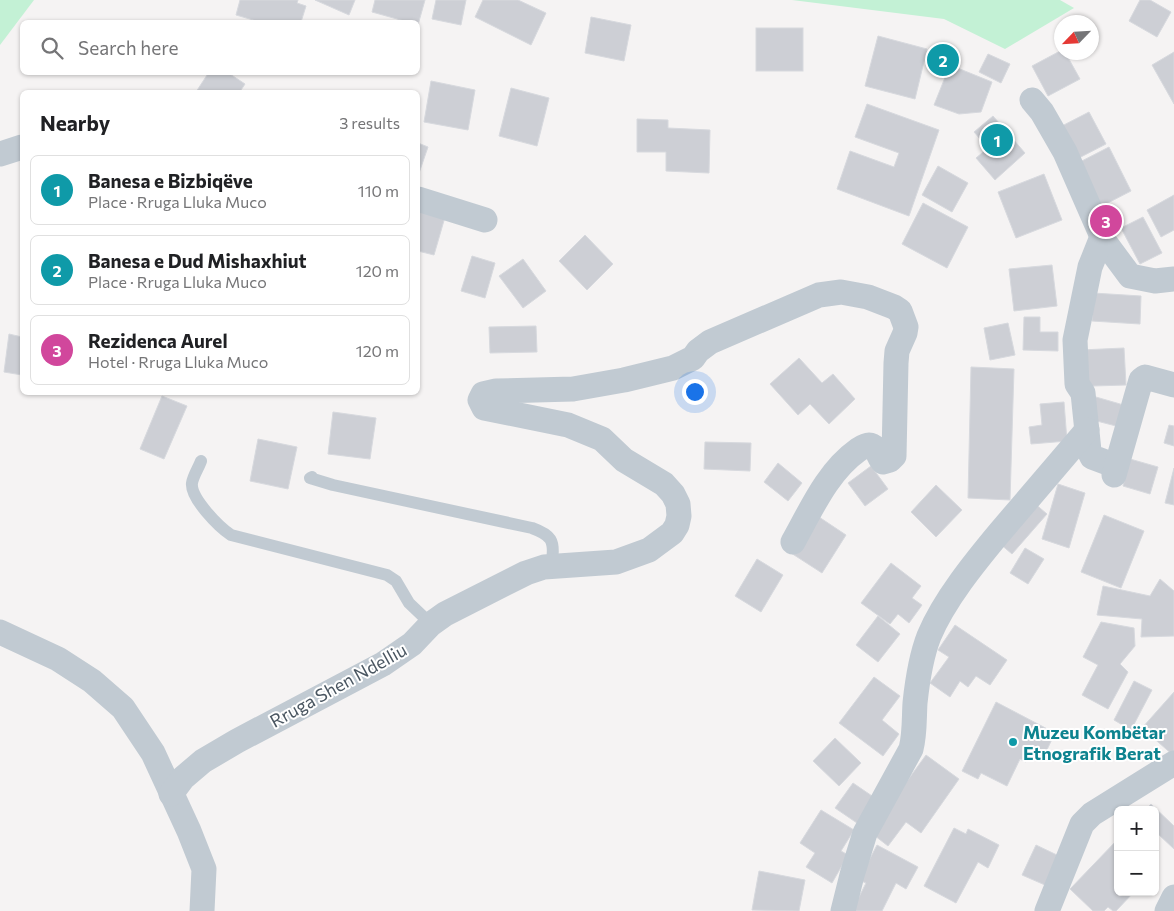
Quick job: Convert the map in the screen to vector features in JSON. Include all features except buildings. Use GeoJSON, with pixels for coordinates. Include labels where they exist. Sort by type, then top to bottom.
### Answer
{"type":"FeatureCollection","features":[{"type":"Feature","properties":{"kind":"street"},"geometry":{"type":"LineString","coordinates":[[1032,100],[1042,112],[1065,152],[1102,237],[1130,276],[1155,281],[1174,279]]}},
{"type":"Feature","properties":{"kind":"street"},"geometry":{"type":"LineString","coordinates":[[0,154],[20,147]]}},
{"type":"Feature","properties":{"kind":"street"},"geometry":{"type":"LineString","coordinates":[[420,200],[485,220]]}},
{"type":"Feature","properties":{"kind":"street"},"geometry":{"type":"LineString","coordinates":[[1102,237],[1090,267],[1075,340],[1077,384],[1084,393],[1089,451],[1092,457],[1115,471],[1141,380],[1145,378],[1174,385]]}},
{"type":"Feature","properties":{"kind":"street","name":"Rruga Shen Ndelliu"},"geometry":{"type":"LineString","coordinates":[[171,794],[183,778],[202,761],[236,741],[383,664],[412,644],[431,624],[445,614],[526,573],[556,565],[616,562],[649,550],[672,533],[677,525],[679,516],[678,504],[673,494],[664,484],[624,460],[602,439],[568,425],[484,408],[480,400],[482,394],[496,391],[573,389],[673,368],[693,358],[698,351],[710,342],[819,295],[841,292],[868,296],[900,311],[906,328],[896,363],[894,456],[890,460],[883,462],[875,448],[871,445],[867,445],[852,454],[838,467],[821,492],[793,542]]}},
{"type":"Feature","properties":{"kind":"street"},"geometry":{"type":"LineString","coordinates":[[843,911],[865,833],[910,748],[913,738],[915,701],[924,654],[937,620],[958,586],[982,553],[1087,430]]}},
{"type":"Feature","properties":{"kind":"street"},"geometry":{"type":"LineString","coordinates":[[0,632],[58,658],[92,681],[123,708],[153,753],[189,831],[204,870],[202,911]]}},
{"type":"Feature","properties":{"kind":"street"},"geometry":{"type":"LineString","coordinates":[[1047,911],[1082,824],[1092,814],[1174,763]]}},
{"type":"Feature","properties":{"kind":"street"},"geometry":{"type":"LineString","coordinates":[[1167,911],[1174,897]]}},
{"type":"Feature","properties":{"kind":"lane"},"geometry":{"type":"LineString","coordinates":[[201,461],[192,482],[193,490],[221,529],[231,535],[387,575],[396,581],[409,603],[431,624]]}},
{"type":"Feature","properties":{"kind":"lane"},"geometry":{"type":"LineString","coordinates":[[312,477],[310,478],[334,485],[532,528],[550,537],[554,551],[552,561],[556,565]]}},
{"type":"Feature","properties":{"kind":"green space"},"geometry":{"type":"Polygon","coordinates":[[[0,0],[34,0],[0,45],[0,0]]]}},
{"type":"Feature","properties":{"kind":"green space"},"geometry":{"type":"Polygon","coordinates":[[[792,0],[1060,0],[1074,8],[1062,15],[1054,15],[1054,20],[1005,49],[944,19],[792,0]]]}},
{"type":"Feature","properties":{"kind":"place","name":"Banesa e Dud Mishaxhiut"},"geometry":{"type":"Point","coordinates":[943,60]}},
{"type":"Feature","properties":{"kind":"place","name":"Banesa e Bizbiqëve"},"geometry":{"type":"Point","coordinates":[997,140]}},
{"type":"Feature","properties":{"kind":"place","name":"Rezidenca Aurel"},"geometry":{"type":"Point","coordinates":[1106,221]}},
{"type":"Feature","properties":{"kind":"place","name":"Muzeu Kombëtar Etnografik Berat"},"geometry":{"type":"Point","coordinates":[1013,742]}}]}
